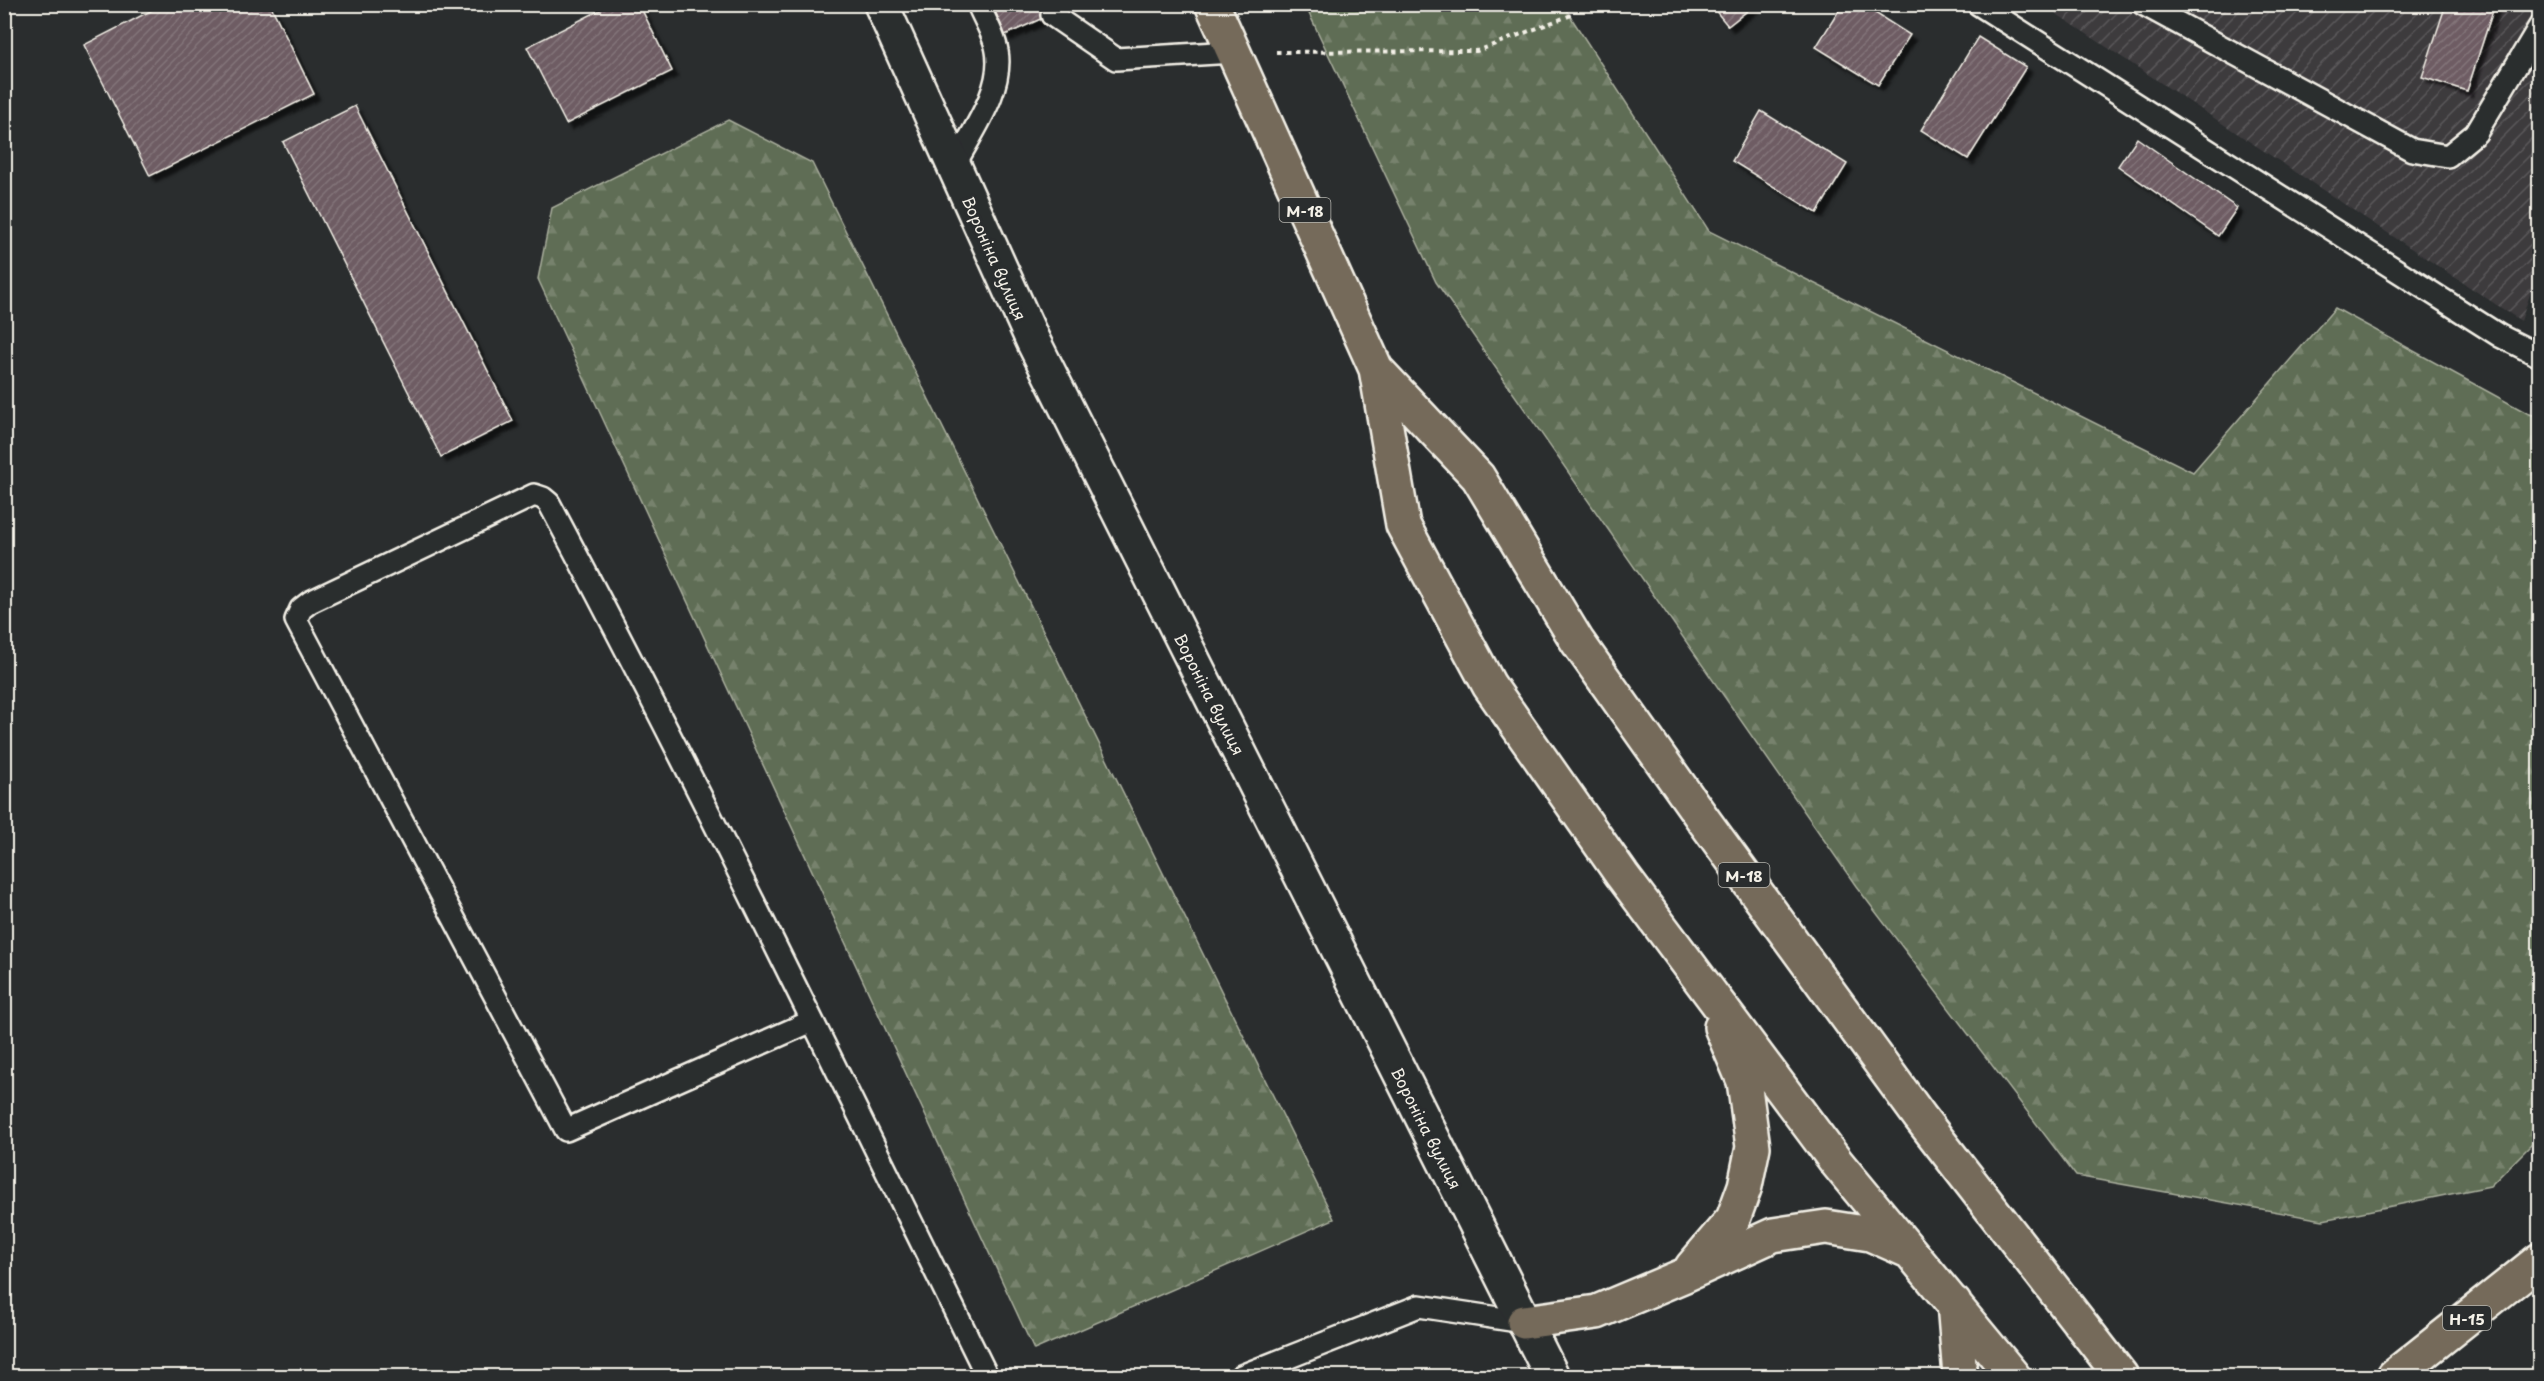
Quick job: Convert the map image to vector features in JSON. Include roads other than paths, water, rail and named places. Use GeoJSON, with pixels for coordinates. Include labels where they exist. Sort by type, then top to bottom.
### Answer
{"type":"FeatureCollection","features":[{"type":"Feature","properties":{"kind":"main road","name":"М-18"},"geometry":{"type":"LineString","coordinates":[[1212,4],[1376,369],[1403,525],[1489,685],[1622,875],[1837,1162],[2013,1377]]}},
{"type":"Feature","properties":{"kind":"main road","name":"М-18"},"geometry":{"type":"LineString","coordinates":[[1376,369],[1478,477],[1577,641],[1705,822],[1920,1117],[2121,1377]]}},
{"type":"Feature","properties":{"kind":"main road"},"geometry":{"type":"LineString","coordinates":[[1685,1275],[1733,1219],[1745,1186],[1753,1147],[1744,1081],[1702,980]]}},
{"type":"Feature","properties":{"kind":"main road"},"geometry":{"type":"LineString","coordinates":[[1524,1322],[1597,1312],[1773,1235],[1826,1227],[1869,1234],[1909,1251]]}},
{"type":"Feature","properties":{"kind":"main road","name":"Н-15"},"geometry":{"type":"LineString","coordinates":[[2394,1377],[2540,1260]]}},
{"type":"Feature","properties":{"kind":"main road"},"geometry":{"type":"LineString","coordinates":[[1954,1304],[1960,1377]]}},
{"type":"Feature","properties":{"kind":"street","name":"Вороніна вулиця"},"geometry":{"type":"LineString","coordinates":[[881,4],[1033,341],[1552,1377]]}},
{"type":"Feature","properties":{"kind":"lane"},"geometry":{"type":"LineString","coordinates":[[954,166],[996,87],[999,69],[997,50],[978,4]]}},
{"type":"Feature","properties":{"kind":"lane"},"geometry":{"type":"LineString","coordinates":[[1978,4],[2500,336],[2540,356]]}},
{"type":"Feature","properties":{"kind":"lane"},"geometry":{"type":"LineString","coordinates":[[2143,4],[2412,150],[2448,156],[2476,133],[2540,26]]}},
{"type":"Feature","properties":{"kind":"lane"},"geometry":{"type":"LineString","coordinates":[[1052,15],[1116,59],[1233,52]]}},
{"type":"Feature","properties":{"kind":"lane"},"geometry":{"type":"LineString","coordinates":[[812,1021],[566,1130],[296,620],[301,609],[310,602],[534,495],[549,502],[651,695],[812,1021],[987,1377]]}},
{"type":"Feature","properties":{"kind":"lane"},"geometry":{"type":"LineString","coordinates":[[1241,1377],[1419,1305],[1524,1322]]}}]}
